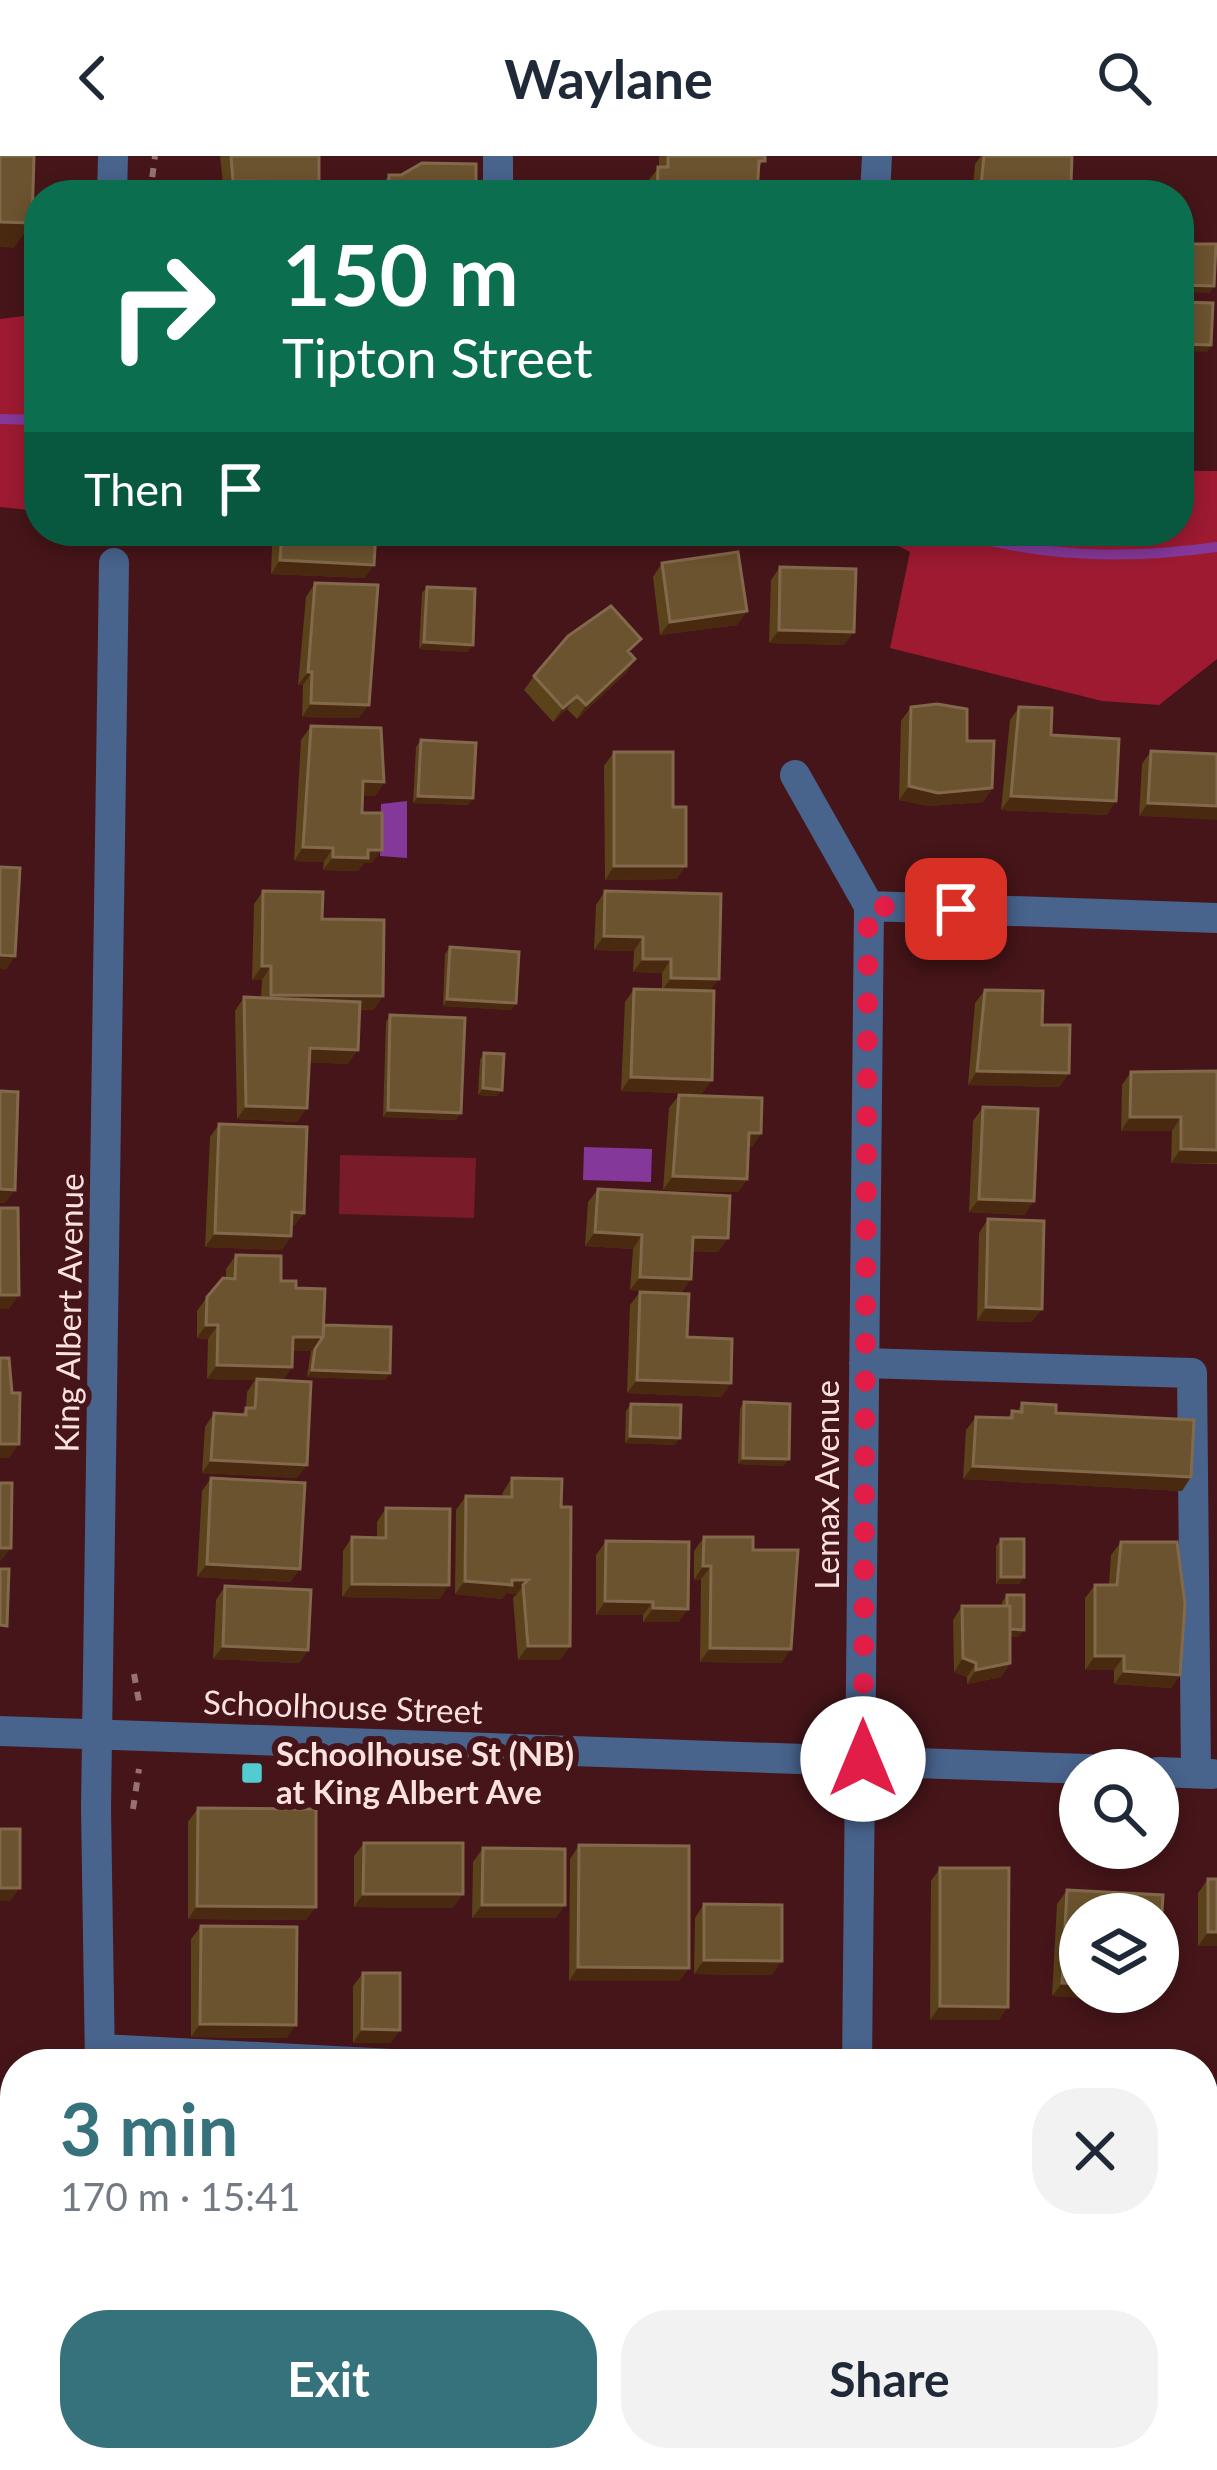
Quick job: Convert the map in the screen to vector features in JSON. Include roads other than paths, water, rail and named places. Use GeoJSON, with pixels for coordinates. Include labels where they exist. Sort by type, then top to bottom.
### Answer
{"type":"FeatureCollection","features":[{"type":"Feature","properties":{"kind":"street","name":"King Albert Avenue"},"geometry":{"type":"LineString","coordinates":[[101,2049],[99,1735],[114,563]]}},
{"type":"Feature","properties":{"kind":"street"},"geometry":{"type":"LineString","coordinates":[[795,775],[868,906],[1217,918]]}},
{"type":"Feature","properties":{"kind":"street","name":"Lemax Avenue"},"geometry":{"type":"LineString","coordinates":[[856,2049],[863,1759],[868,906]]}},
{"type":"Feature","properties":{"kind":"street"},"geometry":{"type":"LineString","coordinates":[[864,1363],[1204,1372],[1207,1774]]}},
{"type":"Feature","properties":{"kind":"street","name":"Schoolhouse Street"},"geometry":{"type":"LineString","coordinates":[[0,1731],[1059,1767]]}},
{"type":"Feature","properties":{"kind":"waterway"},"geometry":{"type":"LineString","coordinates":[[0,419],[24,420]]}},
{"type":"Feature","properties":{"kind":"waterway"},"geometry":{"type":"LineString","coordinates":[[1017,546],[1083,554],[1217,547]]}},
{"type":"Feature","properties":{"kind":"place","name":"Schoolhouse St (NB) at King Albert Ave"},"geometry":{"type":"Point","coordinates":[252,1773]}}]}
